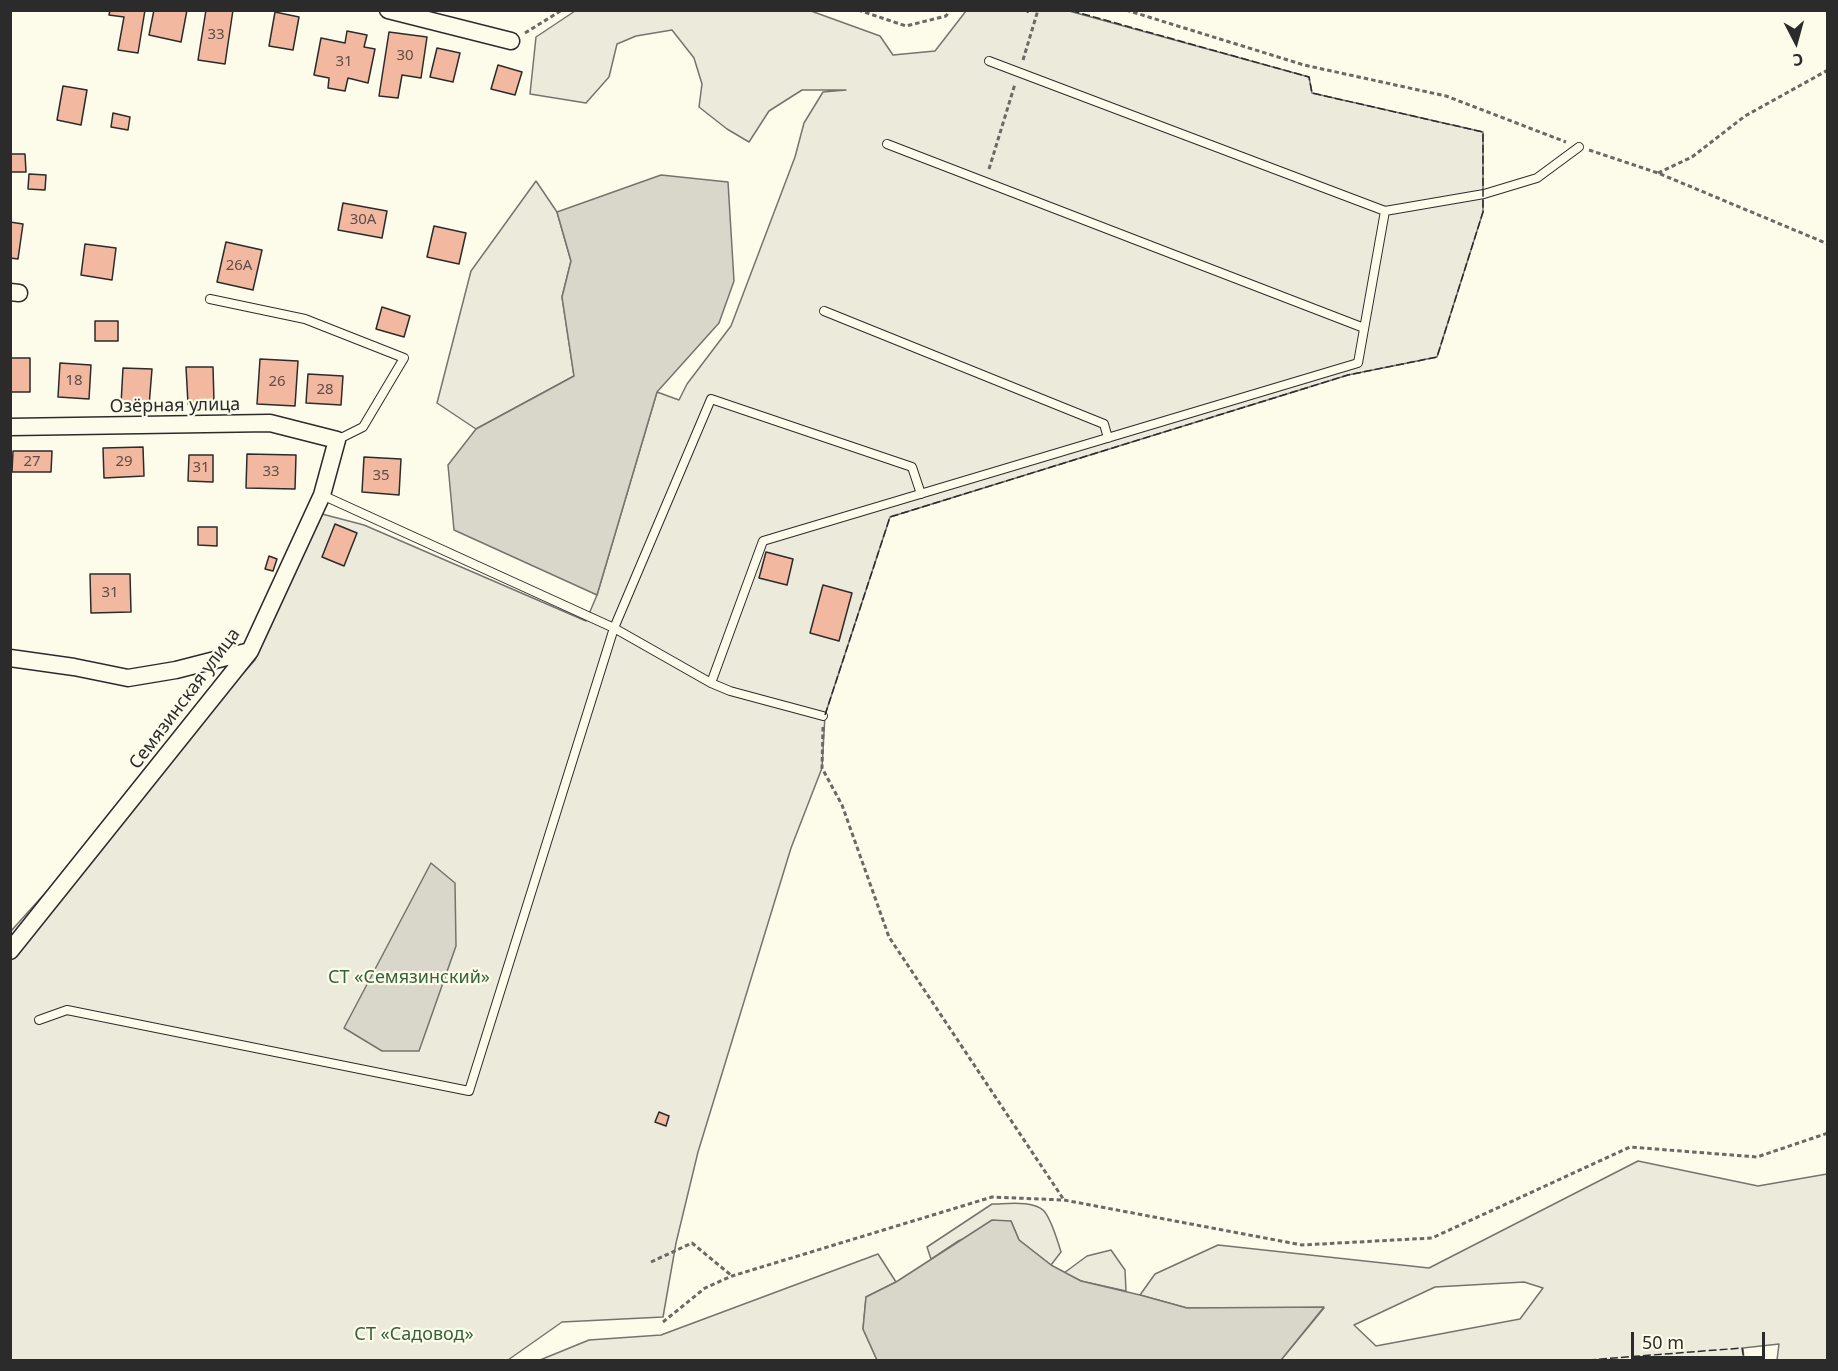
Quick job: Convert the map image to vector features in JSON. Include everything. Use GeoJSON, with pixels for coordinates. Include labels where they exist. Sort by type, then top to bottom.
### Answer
{"type":"FeatureCollection","features":[{"type":"Feature","properties":{"kind":"street"},"geometry":{"type":"LineString","coordinates":[[388,10],[511,41]]}},
{"type":"Feature","properties":{"kind":"street","name":"Озёрная улица"},"geometry":{"type":"LineString","coordinates":[[10,427],[270,423],[337,440]]}},
{"type":"Feature","properties":{"kind":"street","name":"Семязинская улица"},"geometry":{"type":"LineString","coordinates":[[10,951],[250,651],[322,495],[337,440]]}},
{"type":"Feature","properties":{"kind":"street"},"geometry":{"type":"LineString","coordinates":[[10,658],[74,667],[128,678],[176,670],[250,651]]}},
{"type":"Feature","properties":{"kind":"lane"},"geometry":{"type":"LineString","coordinates":[[989,61],[1385,211],[1484,194],[1537,178],[1579,147]]}},
{"type":"Feature","properties":{"kind":"lane"},"geometry":{"type":"LineString","coordinates":[[887,144],[1364,328]]}},
{"type":"Feature","properties":{"kind":"lane"},"geometry":{"type":"LineString","coordinates":[[711,683],[763,541],[1358,363],[1385,211]]}},
{"type":"Feature","properties":{"kind":"lane"},"geometry":{"type":"LineString","coordinates":[[210,299],[305,319],[404,358],[363,427],[337,440]]}},
{"type":"Feature","properties":{"kind":"lane"},"geometry":{"type":"LineString","coordinates":[[824,311],[1104,424],[1108,438]]}},
{"type":"Feature","properties":{"kind":"lane"},"geometry":{"type":"LineString","coordinates":[[39,1020],[67,1010],[469,1091],[614,628],[711,399],[912,467],[921,494]]}},
{"type":"Feature","properties":{"kind":"lane"},"geometry":{"type":"LineString","coordinates":[[322,495],[614,628],[711,683],[730,691],[823,716]]}},
{"type":"Feature","properties":{"kind":"path"},"geometry":{"type":"LineString","coordinates":[[511,41],[562,10]]}},
{"type":"Feature","properties":{"kind":"path"},"geometry":{"type":"LineString","coordinates":[[858,10],[906,26],[946,16],[950,10]]}},
{"type":"Feature","properties":{"kind":"path"},"geometry":{"type":"LineString","coordinates":[[986,182],[1038,10]]}},
{"type":"Feature","properties":{"kind":"path"},"geometry":{"type":"LineString","coordinates":[[1126,10],[1304,65],[1446,96],[1579,147],[1658,173],[1827,244]]}},
{"type":"Feature","properties":{"kind":"path"},"geometry":{"type":"LineString","coordinates":[[1658,173],[1692,157],[1745,116],[1827,70]]}},
{"type":"Feature","properties":{"kind":"path"},"geometry":{"type":"LineString","coordinates":[[823,716],[822,768],[842,805],[889,937],[1064,1200]]}},
{"type":"Feature","properties":{"kind":"path"},"geometry":{"type":"LineString","coordinates":[[663,1322],[705,1288],[732,1276],[992,1197],[1064,1200],[1302,1245],[1432,1238],[1630,1147],[1757,1157],[1827,1132]]}},
{"type":"Feature","properties":{"kind":"path"},"geometry":{"type":"LineString","coordinates":[[651,1262],[692,1243],[732,1276]]}},
{"type":"Feature","properties":{"kind":"green space","name":"СТ «Семязинский»"},"geometry":{"type":"Polygon","coordinates":[[[1024,10],[1028,12],[1029,10],[1069,11],[1309,77],[1312,93],[1483,132],[1483,212],[1437,357],[1348,375],[890,517],[825,715],[822,768],[791,848],[698,1152],[676,1243],[663,1317],[562,1322],[508,1360],[11,1360],[11,931],[255,660],[322,514],[364,525],[586,621],[597,595],[657,392],[679,400],[687,384],[731,326],[795,157],[804,123],[823,92],[846,90],[802,90],[769,111],[749,142],[727,129],[699,107],[702,84],[694,58],[672,30],[636,36],[617,44],[609,77],[586,103],[530,94],[536,37],[575,11],[811,11],[880,36],[893,55],[935,51],[966,11],[1024,10]]]}},
{"type":"Feature","properties":{"kind":"green space"},"geometry":{"type":"Polygon","coordinates":[[[536,181],[557,212],[571,261],[562,297],[574,376],[476,429],[437,403],[471,271],[536,181]]]}},
{"type":"Feature","properties":{"kind":"green space"},"geometry":{"type":"Polygon","coordinates":[[[1638,1161],[1758,1186],[1827,1174],[1827,1360],[1777,1360],[1779,1344],[1743,1348],[1744,1360],[1281,1360],[1324,1308],[1187,1308],[1140,1295],[1155,1274],[1218,1245],[1429,1268],[1638,1161]],[[1524,1282],[1435,1287],[1354,1325],[1376,1346],[1520,1319],[1543,1288],[1524,1282]]]}},
{"type":"Feature","properties":{"kind":"green space"},"geometry":{"type":"Polygon","coordinates":[[[992,1204],[1027,1204],[1044,1211],[1052,1225],[1061,1252],[1051,1265],[1019,1240],[1011,1221],[958,1241],[931,1259],[927,1247],[992,1204]]]}},
{"type":"Feature","properties":{"kind":"green space"},"geometry":{"type":"Polygon","coordinates":[[[1111,1250],[1125,1270],[1126,1291],[1081,1281],[1064,1273],[1087,1256],[1111,1250]]]}},
{"type":"Feature","properties":{"kind":"green space"},"geometry":{"type":"Polygon","coordinates":[[[878,1254],[896,1282],[866,1297],[863,1329],[877,1360],[540,1360],[589,1340],[661,1335],[878,1254]]]}},
{"type":"Feature","properties":{"kind":"shaded area"},"geometry":{"type":"Polygon","coordinates":[[[661,175],[728,182],[734,281],[719,323],[657,392],[597,595],[454,530],[448,465],[476,429],[574,376],[562,297],[571,261],[557,212],[661,175]]]}},
{"type":"Feature","properties":{"kind":"shaded area"},"geometry":{"type":"Polygon","coordinates":[[[431,863],[455,883],[456,946],[419,1051],[382,1051],[344,1028],[431,863]]]}},
{"type":"Feature","properties":{"kind":"shaded area"},"geometry":{"type":"Polygon","coordinates":[[[992,1220],[1011,1221],[1019,1240],[1051,1265],[1081,1281],[1187,1308],[1324,1307],[1281,1360],[877,1360],[863,1329],[866,1297],[896,1282],[992,1220]]]}},
{"type":"Feature","properties":{"kind":"building"},"geometry":{"type":"Polygon","coordinates":[[[110,10],[145,10],[138,53],[118,50],[124,17],[109,15],[110,10]]]}},
{"type":"Feature","properties":{"kind":"building"},"geometry":{"type":"Polygon","coordinates":[[[154,10],[187,10],[181,42],[149,35],[154,10]]]}},
{"type":"Feature","properties":{"kind":"building"},"geometry":{"type":"Polygon","coordinates":[[[206,10],[233,10],[225,64],[198,60],[206,10]]]}},
{"type":"Feature","properties":{"kind":"building"},"geometry":{"type":"Polygon","coordinates":[[[275,12],[299,17],[293,50],[269,46],[275,12]]]}},
{"type":"Feature","properties":{"kind":"building"},"geometry":{"type":"Polygon","coordinates":[[[347,31],[367,35],[364,47],[375,49],[368,83],[348,78],[345,91],[328,88],[329,78],[314,75],[321,38],[345,43],[347,31]]]}},
{"type":"Feature","properties":{"kind":"building"},"geometry":{"type":"Polygon","coordinates":[[[389,32],[427,37],[421,78],[402,75],[398,98],[379,96],[389,32]]]}},
{"type":"Feature","properties":{"kind":"building"},"geometry":{"type":"Polygon","coordinates":[[[437,48],[460,53],[453,82],[430,77],[437,48]]]}},
{"type":"Feature","properties":{"kind":"building"},"geometry":{"type":"Polygon","coordinates":[[[498,65],[522,72],[515,95],[491,89],[498,65]]]}},
{"type":"Feature","properties":{"kind":"building"},"geometry":{"type":"Polygon","coordinates":[[[63,86],[87,90],[81,125],[57,120],[63,86]]]}},
{"type":"Feature","properties":{"kind":"building"},"geometry":{"type":"Polygon","coordinates":[[[113,113],[130,117],[128,130],[111,127],[113,113]]]}},
{"type":"Feature","properties":{"kind":"building"},"geometry":{"type":"Polygon","coordinates":[[[10,154],[25,154],[26,172],[10,172],[10,154]]]}},
{"type":"Feature","properties":{"kind":"building"},"geometry":{"type":"Polygon","coordinates":[[[29,174],[46,175],[45,190],[28,189],[29,174]]]}},
{"type":"Feature","properties":{"kind":"building"},"geometry":{"type":"Polygon","coordinates":[[[343,203],[387,211],[382,238],[338,230],[343,203]]]}},
{"type":"Feature","properties":{"kind":"building"},"geometry":{"type":"Polygon","coordinates":[[[10,222],[23,224],[18,259],[10,258],[10,222]]]}},
{"type":"Feature","properties":{"kind":"building"},"geometry":{"type":"Polygon","coordinates":[[[434,226],[466,233],[459,264],[427,257],[434,226]]]}},
{"type":"Feature","properties":{"kind":"building"},"geometry":{"type":"Polygon","coordinates":[[[226,242],[262,250],[253,290],[217,282],[226,242]]]}},
{"type":"Feature","properties":{"kind":"building"},"geometry":{"type":"Polygon","coordinates":[[[85,244],[116,248],[112,280],[81,275],[85,244]]]}},
{"type":"Feature","properties":{"kind":"building"},"geometry":{"type":"Polygon","coordinates":[[[382,307],[410,316],[404,337],[376,329],[382,307]]]}},
{"type":"Feature","properties":{"kind":"building"},"geometry":{"type":"Polygon","coordinates":[[[95,321],[118,321],[118,341],[95,341],[95,321]]]}},
{"type":"Feature","properties":{"kind":"building"},"geometry":{"type":"Polygon","coordinates":[[[10,358],[30,358],[30,392],[10,392],[10,358]]]}},
{"type":"Feature","properties":{"kind":"building"},"geometry":{"type":"Polygon","coordinates":[[[260,359],[298,361],[295,406],[257,404],[260,359]]]}},
{"type":"Feature","properties":{"kind":"building"},"geometry":{"type":"Polygon","coordinates":[[[60,363],[91,365],[89,399],[58,397],[60,363]]]}},
{"type":"Feature","properties":{"kind":"building"},"geometry":{"type":"Polygon","coordinates":[[[186,367],[213,367],[214,402],[188,404],[186,367]]]}},
{"type":"Feature","properties":{"kind":"building"},"geometry":{"type":"Polygon","coordinates":[[[123,368],[152,369],[149,406],[121,404],[123,368]]]}},
{"type":"Feature","properties":{"kind":"building"},"geometry":{"type":"Polygon","coordinates":[[[308,374],[343,376],[341,405],[306,403],[308,374]]]}},
{"type":"Feature","properties":{"kind":"building"},"geometry":{"type":"Polygon","coordinates":[[[143,447],[144,476],[104,478],[103,448],[143,447]]]}},
{"type":"Feature","properties":{"kind":"building"},"geometry":{"type":"Polygon","coordinates":[[[13,451],[52,451],[51,472],[12,472],[13,451]]]}},
{"type":"Feature","properties":{"kind":"building"},"geometry":{"type":"Polygon","coordinates":[[[247,454],[296,455],[295,489],[246,488],[247,454]]]}},
{"type":"Feature","properties":{"kind":"building"},"geometry":{"type":"Polygon","coordinates":[[[189,455],[213,455],[213,482],[188,481],[189,455]]]}},
{"type":"Feature","properties":{"kind":"building"},"geometry":{"type":"Polygon","coordinates":[[[364,457],[401,459],[399,495],[362,492],[364,457]]]}},
{"type":"Feature","properties":{"kind":"building"},"geometry":{"type":"Polygon","coordinates":[[[335,524],[357,533],[344,566],[322,557],[335,524]]]}},
{"type":"Feature","properties":{"kind":"building"},"geometry":{"type":"Polygon","coordinates":[[[198,527],[217,527],[217,546],[198,545],[198,527]]]}},
{"type":"Feature","properties":{"kind":"building"},"geometry":{"type":"Polygon","coordinates":[[[766,552],[793,559],[787,585],[759,578],[766,552]]]}},
{"type":"Feature","properties":{"kind":"building"},"geometry":{"type":"Polygon","coordinates":[[[269,556],[277,559],[273,571],[265,569],[269,556]]]}},
{"type":"Feature","properties":{"kind":"building"},"geometry":{"type":"Polygon","coordinates":[[[90,574],[130,574],[131,612],[91,613],[90,574]]]}},
{"type":"Feature","properties":{"kind":"building"},"geometry":{"type":"Polygon","coordinates":[[[823,585],[852,593],[839,641],[810,633],[823,585]]]}},
{"type":"Feature","properties":{"kind":"building"},"geometry":{"type":"Polygon","coordinates":[[[659,1112],[669,1116],[666,1126],[655,1122],[659,1112]]]}},
{"type":"Feature","properties":{"kind":"fence"},"geometry":{"type":"LineString","coordinates":[[1024,10],[1028,12],[1029,10]]}},
{"type":"Feature","properties":{"kind":"fence"},"geometry":{"type":"LineString","coordinates":[[825,715],[890,517],[1348,375],[1437,357],[1483,212],[1483,132],[1312,93],[1309,77],[1069,10]]}},
{"type":"Feature","properties":{"kind":"fence"},"geometry":{"type":"LineString","coordinates":[[1588,1360],[1742,1348],[1744,1360]]}},
{"type":"Feature","properties":{"kind":"park label","name":"СТ «Садовод»"},"geometry":{"type":"Point","coordinates":[414,1335]}}]}
